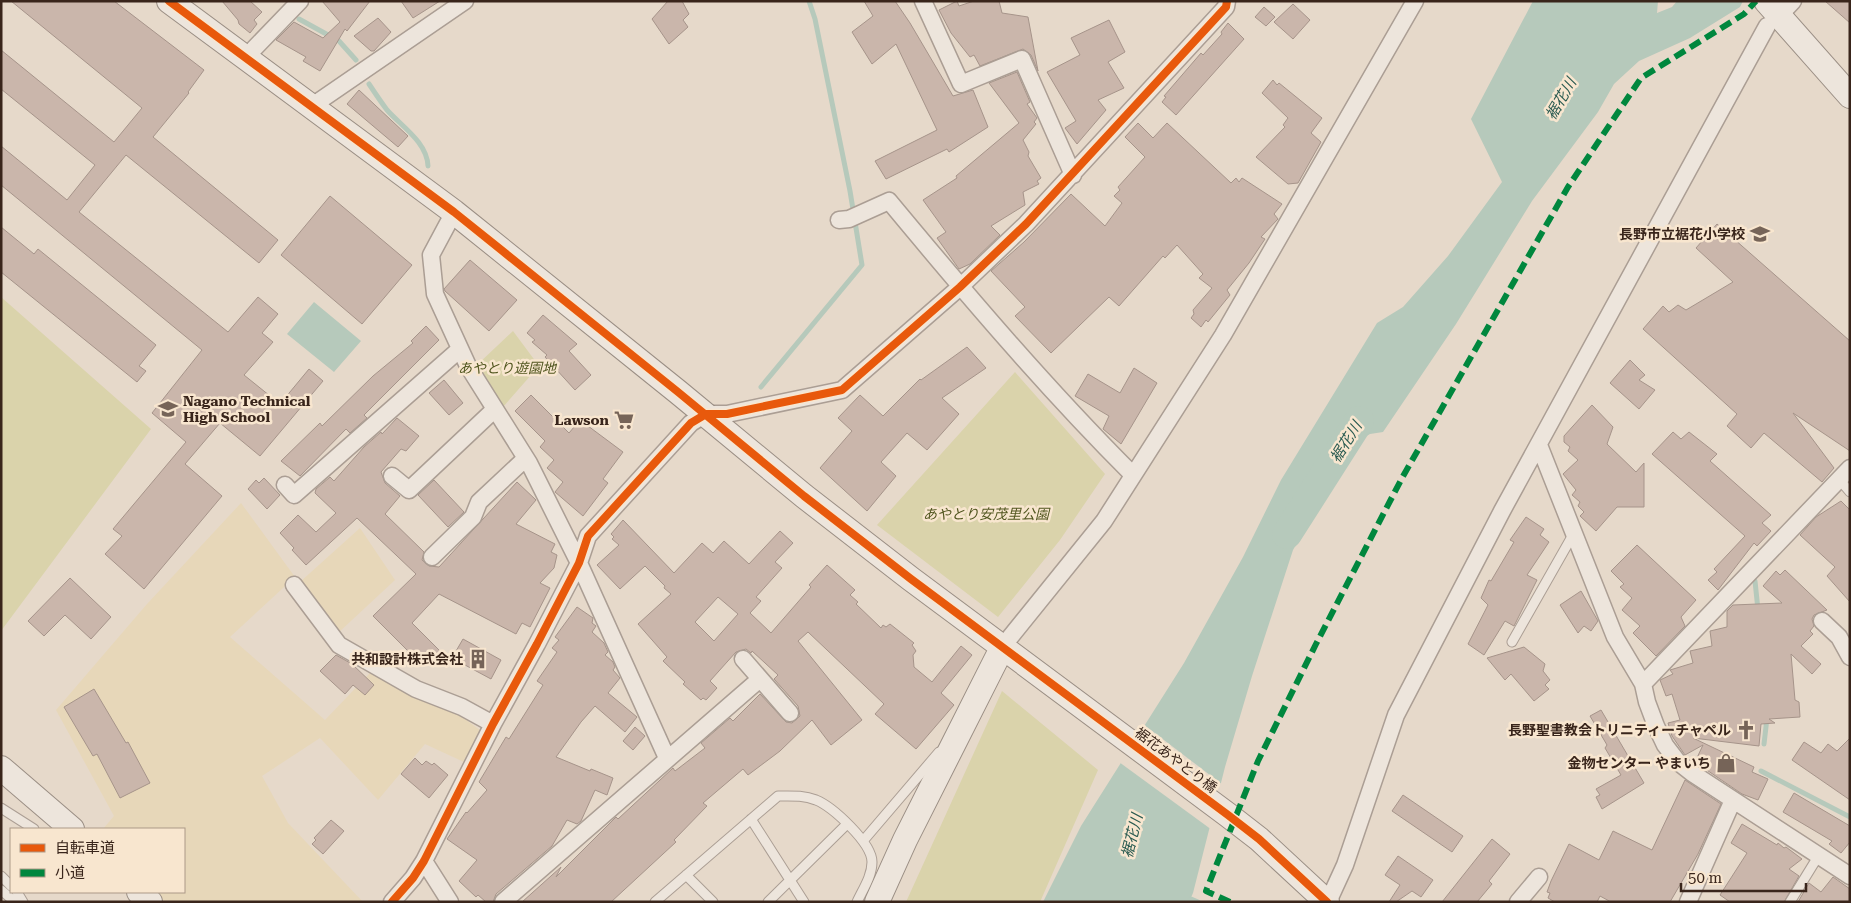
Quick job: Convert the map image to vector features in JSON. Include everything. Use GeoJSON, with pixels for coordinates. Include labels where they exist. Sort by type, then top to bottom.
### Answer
{"type":"FeatureCollection","features":[{"type":"Feature","properties":{"kind":"street","name":"裾花あやとり橋"},"geometry":{"type":"LineString","coordinates":[[169,1],[454,212],[706,414],[804,496],[1259,839],[1323,898]]}},
{"type":"Feature","properties":{"kind":"street"},"geometry":{"type":"LineString","coordinates":[[245,58],[300,1]]}},
{"type":"Feature","properties":{"kind":"street"},"geometry":{"type":"LineString","coordinates":[[312,106],[465,1]]}},
{"type":"Feature","properties":{"kind":"street"},"geometry":{"type":"LineString","coordinates":[[923,1],[962,84],[1022,59],[1073,175]]}},
{"type":"Feature","properties":{"kind":"street"},"geometry":{"type":"LineString","coordinates":[[392,902],[413,878],[424,861],[493,724],[579,563],[588,536],[691,423],[706,414],[728,414],[842,390],[960,287],[1026,224],[1226,7],[1227,1]]}},
{"type":"Feature","properties":{"kind":"street"},"geometry":{"type":"LineString","coordinates":[[877,902],[955,741],[1010,651],[1104,521],[1132,474],[1222,335],[1415,1]]}},
{"type":"Feature","properties":{"kind":"street"},"geometry":{"type":"LineString","coordinates":[[1323,898],[1345,865],[1396,715],[1502,510],[1775,10],[1846,84]]}},
{"type":"Feature","properties":{"kind":"street"},"geometry":{"type":"LineString","coordinates":[[849,218],[889,201],[960,287],[1071,413],[1132,474]]}},
{"type":"Feature","properties":{"kind":"street"},"geometry":{"type":"LineString","coordinates":[[454,212],[432,255],[435,294],[468,366],[526,458],[579,563],[667,758]]}},
{"type":"Feature","properties":{"kind":"street"},"geometry":{"type":"LineString","coordinates":[[294,496],[460,349]]}},
{"type":"Feature","properties":{"kind":"street"},"geometry":{"type":"LineString","coordinates":[[392,476],[409,490],[495,408]]}},
{"type":"Feature","properties":{"kind":"street"},"geometry":{"type":"LineString","coordinates":[[1538,446],[1615,637],[1643,684],[1647,702],[1665,745],[1678,762],[1850,876]]}},
{"type":"Feature","properties":{"kind":"street"},"geometry":{"type":"LineString","coordinates":[[432,557],[473,517],[479,502],[526,458]]}},
{"type":"Feature","properties":{"kind":"street"},"geometry":{"type":"LineString","coordinates":[[1643,684],[1844,474]]}},
{"type":"Feature","properties":{"kind":"street"},"geometry":{"type":"LineString","coordinates":[[294,585],[339,645],[416,689],[462,707],[493,724]]}},
{"type":"Feature","properties":{"kind":"street"},"geometry":{"type":"LineString","coordinates":[[1822,621],[1839,637],[1850,657]]}},
{"type":"Feature","properties":{"kind":"street"},"geometry":{"type":"LineString","coordinates":[[743,659],[790,713]]}},
{"type":"Feature","properties":{"kind":"street"},"geometry":{"type":"LineString","coordinates":[[503,902],[760,679]]}},
{"type":"Feature","properties":{"kind":"street"},"geometry":{"type":"LineString","coordinates":[[1,768],[71,828]]}},
{"type":"Feature","properties":{"kind":"street"},"geometry":{"type":"LineString","coordinates":[[1688,902],[1733,800]]}},
{"type":"Feature","properties":{"kind":"street"},"geometry":{"type":"LineString","coordinates":[[424,861],[450,902]]}},
{"type":"Feature","properties":{"kind":"street"},"geometry":{"type":"LineString","coordinates":[[1518,902],[1539,877]]}},
{"type":"Feature","properties":{"kind":"street"},"geometry":{"type":"LineString","coordinates":[[141,893],[150,902]]}},
{"type":"Feature","properties":{"kind":"lane"},"geometry":{"type":"LineString","coordinates":[[1844,474],[1850,492]]}},
{"type":"Feature","properties":{"kind":"lane"},"geometry":{"type":"LineString","coordinates":[[1512,642],[1574,533]]}},
{"type":"Feature","properties":{"kind":"lane"},"geometry":{"type":"LineString","coordinates":[[863,841],[916,777],[946,745],[955,741]]}},
{"type":"Feature","properties":{"kind":"lane"},"geometry":{"type":"LineString","coordinates":[[656,902],[778,796],[797,795],[816,800],[828,807],[863,841],[872,860],[871,872],[857,902]]}},
{"type":"Feature","properties":{"kind":"lane"},"geometry":{"type":"LineString","coordinates":[[1,808],[32,828]]}},
{"type":"Feature","properties":{"kind":"lane"},"geometry":{"type":"LineString","coordinates":[[751,819],[804,902]]}},
{"type":"Feature","properties":{"kind":"lane"},"geometry":{"type":"LineString","coordinates":[[768,902],[847,824]]}},
{"type":"Feature","properties":{"kind":"lane"},"geometry":{"type":"LineString","coordinates":[[1790,902],[1819,855]]}},
{"type":"Feature","properties":{"kind":"lane"},"geometry":{"type":"LineString","coordinates":[[686,875],[713,902]]}},
{"type":"Feature","properties":{"kind":"lane"},"geometry":{"type":"LineString","coordinates":[[1,876],[10,885]]}},
{"type":"Feature","properties":{"kind":"lane"},"geometry":{"type":"LineString","coordinates":[[1,890],[15,902]]}},
{"type":"Feature","properties":{"kind":"shaded area"},"geometry":{"type":"Polygon","coordinates":[[[241,503],[295,577],[230,637],[325,720],[370,673],[453,710],[485,734],[466,763],[425,744],[378,800],[320,738],[262,776],[288,823],[363,902],[165,902],[155,893],[185,893],[185,828],[104,828],[114,816],[56,710],[147,604],[241,503]]]}},
{"type":"Feature","properties":{"kind":"shaded area"},"geometry":{"type":"Polygon","coordinates":[[[360,528],[395,580],[337,634],[300,582],[360,528]]]}},
{"type":"Feature","properties":{"kind":"green space"},"geometry":{"type":"Polygon","coordinates":[[[1,297],[151,429],[1,631],[1,297]]]}},
{"type":"Feature","properties":{"kind":"green space","name":"あやとり遊園地"},"geometry":{"type":"Polygon","coordinates":[[[513,331],[539,366],[503,407],[478,364],[513,331]]]}},
{"type":"Feature","properties":{"kind":"green space","name":"あやとり安茂里公園"},"geometry":{"type":"Polygon","coordinates":[[[1015,372],[1105,474],[1060,540],[998,617],[877,525],[1015,372]]]}},
{"type":"Feature","properties":{"kind":"green space"},"geometry":{"type":"Polygon","coordinates":[[[1002,691],[1098,770],[1040,902],[906,902],[1002,691]]]}},
{"type":"Feature","properties":{"kind":"water"},"geometry":{"type":"Polygon","coordinates":[[[1533,1],[1658,1],[1657,13],[1672,7],[1677,1],[1743,1],[1740,7],[1690,38],[1639,61],[1614,84],[1598,112],[1532,201],[1456,324],[1383,432],[1370,434],[1340,451],[1309,499],[1313,516],[1293,550],[1252,676],[1225,767],[1193,893],[1189,902],[1043,902],[1081,826],[1184,663],[1243,557],[1281,480],[1377,323],[1403,307],[1448,256],[1502,182],[1471,119],[1533,1]]]}},
{"type":"Feature","properties":{"kind":"water"},"geometry":{"type":"Polygon","coordinates":[[[314,302],[361,341],[334,372],[287,334],[314,302]]]}},
{"type":"Feature","properties":{"kind":"pier"},"geometry":{"type":"Polygon","coordinates":[[[1143,724],[1223,785],[1212,830],[1119,762],[1143,724]]]}},
{"type":"Feature","properties":{"kind":"building"},"geometry":{"type":"Polygon","coordinates":[[[11,1],[114,1],[204,70],[189,93],[153,137],[278,240],[259,263],[126,155],[79,212],[228,332],[258,297],[278,314],[262,333],[273,342],[244,375],[280,404],[309,369],[323,381],[260,456],[220,423],[185,464],[222,496],[144,589],[105,554],[122,536],[113,529],[186,442],[152,413],[202,350],[1,185],[1,146],[67,200],[95,165],[1,89],[1,50],[114,142],[142,108],[11,1]]]}},
{"type":"Feature","properties":{"kind":"building"},"geometry":{"type":"Polygon","coordinates":[[[222,1],[250,1],[262,12],[254,20],[257,24],[250,33],[239,24],[238,20],[222,1]]]}},
{"type":"Feature","properties":{"kind":"building"},"geometry":{"type":"Polygon","coordinates":[[[322,1],[370,1],[347,31],[345,29],[320,71],[303,61],[306,57],[276,40],[294,22],[323,38],[340,22],[322,1]]]}},
{"type":"Feature","properties":{"kind":"building"},"geometry":{"type":"Polygon","coordinates":[[[401,1],[440,1],[413,18],[401,1]]]}},
{"type":"Feature","properties":{"kind":"building"},"geometry":{"type":"Polygon","coordinates":[[[668,1],[682,1],[689,14],[683,20],[688,27],[669,44],[652,19],[668,1]]]}},
{"type":"Feature","properties":{"kind":"building"},"geometry":{"type":"Polygon","coordinates":[[[864,1],[895,1],[953,96],[973,90],[988,127],[949,152],[947,149],[886,179],[875,161],[937,130],[896,44],[872,64],[852,32],[873,16],[864,1]]]}},
{"type":"Feature","properties":{"kind":"building"},"geometry":{"type":"Polygon","coordinates":[[[957,1],[959,6],[974,1],[999,1],[1002,13],[1028,17],[1038,71],[1031,55],[1023,49],[980,66],[974,55],[970,57],[951,33],[939,10],[957,1]]]}},
{"type":"Feature","properties":{"kind":"building"},"geometry":{"type":"Polygon","coordinates":[[[1825,1],[1850,1],[1850,23],[1825,1]]]}},
{"type":"Feature","properties":{"kind":"building"},"geometry":{"type":"Polygon","coordinates":[[[1293,4],[1310,20],[1293,39],[1274,22],[1293,4]]]}},
{"type":"Feature","properties":{"kind":"building"},"geometry":{"type":"Polygon","coordinates":[[[1264,7],[1275,17],[1266,26],[1255,17],[1264,7]]]}},
{"type":"Feature","properties":{"kind":"building"},"geometry":{"type":"Polygon","coordinates":[[[378,18],[391,32],[374,51],[371,51],[354,36],[378,18]]]}},
{"type":"Feature","properties":{"kind":"building"},"geometry":{"type":"Polygon","coordinates":[[[1109,20],[1125,52],[1108,62],[1124,88],[1098,100],[1106,110],[1077,144],[1065,128],[1076,121],[1047,72],[1080,55],[1071,38],[1109,20]]]}},
{"type":"Feature","properties":{"kind":"building"},"geometry":{"type":"Polygon","coordinates":[[[1228,23],[1244,39],[1176,115],[1162,102],[1166,97],[1164,96],[1201,53],[1203,55],[1222,34],[1221,32],[1228,23]]]}},
{"type":"Feature","properties":{"kind":"building"},"geometry":{"type":"Polygon","coordinates":[[[1017,72],[1030,102],[1027,104],[1037,118],[1034,122],[1036,124],[1023,140],[1029,152],[1028,156],[1041,178],[1037,181],[1039,184],[1023,192],[1025,205],[991,226],[1000,235],[970,264],[959,269],[937,238],[946,232],[923,200],[957,178],[956,176],[1019,123],[989,83],[1017,72]]]}},
{"type":"Feature","properties":{"kind":"building"},"geometry":{"type":"Polygon","coordinates":[[[1273,80],[1322,118],[1311,133],[1321,142],[1298,183],[1288,184],[1256,157],[1285,127],[1283,125],[1288,118],[1262,93],[1273,80]]]}},
{"type":"Feature","properties":{"kind":"building"},"geometry":{"type":"Polygon","coordinates":[[[359,90],[408,136],[398,147],[347,104],[359,90]]]}},
{"type":"Feature","properties":{"kind":"building"},"geometry":{"type":"Polygon","coordinates":[[[1138,123],[1153,138],[1167,123],[1231,183],[1236,178],[1239,182],[1242,178],[1282,204],[1274,214],[1278,219],[1261,237],[1265,239],[1249,263],[1227,290],[1230,295],[1208,322],[1206,320],[1201,327],[1191,318],[1194,314],[1193,310],[1212,288],[1199,278],[1203,274],[1177,245],[1165,258],[1163,256],[1119,306],[1109,297],[1051,353],[1015,316],[1025,307],[991,271],[1024,242],[1071,194],[1105,226],[1122,203],[1114,196],[1120,190],[1118,187],[1145,157],[1125,137],[1138,123]]]}},
{"type":"Feature","properties":{"kind":"building"},"geometry":{"type":"Polygon","coordinates":[[[330,196],[412,265],[362,324],[281,255],[330,196]]]}},
{"type":"Feature","properties":{"kind":"building"},"geometry":{"type":"Polygon","coordinates":[[[1717,224],[1850,341],[1850,451],[1793,413],[1834,468],[1822,482],[1764,433],[1751,448],[1727,426],[1737,414],[1643,329],[1663,306],[1669,312],[1678,305],[1686,310],[1733,282],[1696,248],[1717,224]]]}},
{"type":"Feature","properties":{"kind":"building"},"geometry":{"type":"Polygon","coordinates":[[[1,227],[34,254],[38,249],[156,345],[139,366],[146,371],[137,382],[1,272],[1,227]]]}},
{"type":"Feature","properties":{"kind":"building"},"geometry":{"type":"Polygon","coordinates":[[[470,260],[517,300],[489,331],[444,289],[470,260]]]}},
{"type":"Feature","properties":{"kind":"building"},"geometry":{"type":"Polygon","coordinates":[[[543,315],[577,344],[569,351],[591,375],[575,390],[545,357],[547,355],[532,342],[535,340],[527,333],[543,315]]]}},
{"type":"Feature","properties":{"kind":"building"},"geometry":{"type":"Polygon","coordinates":[[[426,326],[439,340],[364,415],[367,418],[350,433],[346,429],[300,476],[281,461],[320,423],[322,426],[373,376],[413,343],[411,341],[426,326]]]}},
{"type":"Feature","properties":{"kind":"building"},"geometry":{"type":"Polygon","coordinates":[[[967,347],[986,368],[942,398],[959,414],[927,450],[907,433],[881,462],[896,476],[867,511],[820,468],[852,431],[838,418],[860,395],[883,416],[920,379],[967,347]]]}},
{"type":"Feature","properties":{"kind":"building"},"geometry":{"type":"Polygon","coordinates":[[[1630,360],[1645,375],[1639,380],[1655,390],[1639,409],[1610,383],[1630,360]]]}},
{"type":"Feature","properties":{"kind":"building"},"geometry":{"type":"Polygon","coordinates":[[[1134,368],[1157,383],[1121,444],[1103,429],[1109,416],[1075,396],[1088,374],[1120,393],[1134,368]]]}},
{"type":"Feature","properties":{"kind":"building"},"geometry":{"type":"Polygon","coordinates":[[[444,380],[463,403],[449,415],[429,393],[444,380]]]}},
{"type":"Feature","properties":{"kind":"building"},"geometry":{"type":"Polygon","coordinates":[[[531,395],[569,433],[580,420],[623,452],[603,479],[608,483],[583,516],[555,492],[563,482],[547,468],[554,460],[540,447],[545,441],[515,411],[531,395]]]}},
{"type":"Feature","properties":{"kind":"building"},"geometry":{"type":"Polygon","coordinates":[[[1592,405],[1613,427],[1607,444],[1636,472],[1644,463],[1644,507],[1617,507],[1596,531],[1580,516],[1584,512],[1578,506],[1580,502],[1572,495],[1576,490],[1563,474],[1578,460],[1568,451],[1570,447],[1564,442],[1564,436],[1592,405]]]}},
{"type":"Feature","properties":{"kind":"building"},"geometry":{"type":"Polygon","coordinates":[[[397,418],[419,436],[406,451],[401,449],[381,472],[385,483],[400,496],[385,514],[424,552],[422,560],[429,566],[439,567],[517,482],[536,500],[516,524],[555,544],[551,552],[557,555],[554,568],[540,583],[550,588],[530,627],[522,623],[516,634],[439,594],[412,623],[440,651],[431,660],[424,653],[417,660],[373,616],[416,574],[357,518],[306,565],[280,533],[298,515],[316,532],[336,513],[315,493],[316,489],[330,477],[334,481],[364,447],[381,432],[382,434],[397,418]]]}},
{"type":"Feature","properties":{"kind":"building"},"geometry":{"type":"Polygon","coordinates":[[[1673,432],[1681,439],[1689,432],[1717,454],[1710,461],[1771,515],[1762,523],[1771,531],[1757,546],[1754,543],[1718,590],[1708,580],[1717,572],[1714,569],[1745,536],[1652,454],[1673,432]]]}},
{"type":"Feature","properties":{"kind":"building"},"geometry":{"type":"Polygon","coordinates":[[[264,478],[280,495],[267,509],[248,489],[256,480],[259,483],[264,478]]]}},
{"type":"Feature","properties":{"kind":"building"},"geometry":{"type":"Polygon","coordinates":[[[434,480],[464,512],[448,527],[418,495],[434,480]]]}},
{"type":"Feature","properties":{"kind":"building"},"geometry":{"type":"Polygon","coordinates":[[[1841,501],[1850,510],[1850,602],[1827,576],[1835,567],[1800,535],[1816,517],[1841,501]]]}},
{"type":"Feature","properties":{"kind":"building"},"geometry":{"type":"Polygon","coordinates":[[[1526,517],[1544,529],[1540,535],[1549,542],[1527,575],[1537,580],[1514,626],[1505,621],[1484,655],[1468,644],[1488,605],[1481,598],[1489,580],[1491,581],[1514,542],[1510,540],[1526,517]]]}},
{"type":"Feature","properties":{"kind":"building"},"geometry":{"type":"Polygon","coordinates":[[[623,520],[674,573],[702,543],[713,553],[724,541],[749,564],[780,531],[793,543],[775,562],[782,568],[756,597],[761,601],[750,613],[771,633],[811,587],[809,585],[827,565],[855,590],[850,595],[858,602],[856,604],[881,628],[883,625],[886,627],[890,624],[914,643],[912,645],[916,651],[913,655],[914,667],[932,682],[961,646],[972,655],[941,693],[954,705],[916,749],[875,714],[884,704],[808,632],[798,641],[862,720],[831,745],[812,720],[780,751],[748,775],[743,769],[703,803],[707,806],[674,840],[676,842],[611,902],[522,902],[561,867],[556,877],[616,817],[618,819],[673,768],[675,771],[705,748],[701,743],[730,718],[733,721],[760,694],[786,722],[792,723],[800,716],[798,706],[774,679],[778,675],[752,651],[751,653],[746,649],[736,652],[710,681],[717,688],[706,700],[703,698],[701,700],[683,684],[685,682],[663,661],[667,657],[638,624],[671,594],[645,566],[620,589],[597,565],[619,545],[612,539],[614,537],[611,534],[623,520]],[[718,597],[695,622],[714,641],[738,614],[718,597]]]}},
{"type":"Feature","properties":{"kind":"building"},"geometry":{"type":"Polygon","coordinates":[[[1637,545],[1696,600],[1681,617],[1685,626],[1656,656],[1633,633],[1640,626],[1622,610],[1632,598],[1620,587],[1624,584],[1611,571],[1637,545]]]}},
{"type":"Feature","properties":{"kind":"building"},"geometry":{"type":"Polygon","coordinates":[[[1785,570],[1827,610],[1814,615],[1812,619],[1814,626],[1810,631],[1813,634],[1801,646],[1821,664],[1812,674],[1791,654],[1795,700],[1799,702],[1800,717],[1769,719],[1775,723],[1761,724],[1759,746],[1693,738],[1754,767],[1752,772],[1768,779],[1758,800],[1742,794],[1695,762],[1703,745],[1685,755],[1672,736],[1668,723],[1680,720],[1672,694],[1666,696],[1660,680],[1673,674],[1670,670],[1693,663],[1690,651],[1712,646],[1710,631],[1727,627],[1727,611],[1733,605],[1782,603],[1763,586],[1776,571],[1780,575],[1785,570]]]}},
{"type":"Feature","properties":{"kind":"building"},"geometry":{"type":"Polygon","coordinates":[[[70,578],[111,617],[91,639],[65,615],[44,636],[28,621],[70,578]]]}},
{"type":"Feature","properties":{"kind":"building"},"geometry":{"type":"Polygon","coordinates":[[[1581,591],[1598,621],[1591,631],[1584,626],[1578,633],[1560,605],[1581,591]]]}},
{"type":"Feature","properties":{"kind":"building"},"geometry":{"type":"Polygon","coordinates":[[[577,607],[593,618],[592,623],[596,626],[592,632],[604,643],[608,652],[605,655],[613,662],[615,667],[613,670],[620,678],[608,693],[637,717],[625,732],[595,706],[581,722],[556,757],[613,778],[607,795],[595,790],[581,821],[577,824],[567,820],[552,846],[496,894],[493,902],[486,902],[478,895],[476,897],[459,881],[477,860],[447,839],[466,812],[487,790],[479,782],[506,737],[509,739],[543,685],[537,681],[557,652],[552,648],[559,640],[555,637],[577,607]]]}},
{"type":"Feature","properties":{"kind":"building","name":"共和設計株式会社"},"geometry":{"type":"Polygon","coordinates":[[[463,639],[501,660],[491,679],[452,658],[463,639]]]}},
{"type":"Feature","properties":{"kind":"building"},"geometry":{"type":"Polygon","coordinates":[[[1524,647],[1545,664],[1543,671],[1550,680],[1545,685],[1549,689],[1534,701],[1511,674],[1505,680],[1487,658],[1524,647]]]}},
{"type":"Feature","properties":{"kind":"building"},"geometry":{"type":"Polygon","coordinates":[[[336,655],[352,664],[374,685],[365,695],[353,685],[345,694],[320,671],[336,655]]]}},
{"type":"Feature","properties":{"kind":"building"},"geometry":{"type":"Polygon","coordinates":[[[94,689],[126,743],[128,742],[150,783],[120,798],[97,754],[93,756],[64,707],[94,689]]]}},
{"type":"Feature","properties":{"kind":"building"},"geometry":{"type":"Polygon","coordinates":[[[1601,710],[1644,783],[1602,809],[1596,797],[1600,795],[1596,789],[1621,775],[1605,748],[1607,745],[1590,716],[1601,710]]]}},
{"type":"Feature","properties":{"kind":"building"},"geometry":{"type":"Polygon","coordinates":[[[635,727],[645,736],[633,750],[623,741],[635,727]]]}},
{"type":"Feature","properties":{"kind":"building"},"geometry":{"type":"Polygon","coordinates":[[[1850,738],[1850,800],[1792,760],[1804,742],[1821,753],[1828,744],[1837,751],[1850,738]]]}},
{"type":"Feature","properties":{"kind":"building"},"geometry":{"type":"Polygon","coordinates":[[[415,758],[422,765],[426,761],[432,765],[434,763],[448,775],[429,798],[401,774],[415,758]]]}},
{"type":"Feature","properties":{"kind":"building"},"geometry":{"type":"Polygon","coordinates":[[[1685,780],[1721,804],[1698,854],[1670,902],[1611,902],[1600,896],[1597,902],[1555,902],[1548,898],[1550,893],[1547,892],[1551,881],[1569,844],[1599,860],[1613,831],[1652,850],[1685,780]]]}},
{"type":"Feature","properties":{"kind":"building"},"geometry":{"type":"Polygon","coordinates":[[[1794,793],[1850,826],[1850,842],[1841,853],[1829,844],[1832,841],[1783,812],[1794,793]]]}},
{"type":"Feature","properties":{"kind":"building"},"geometry":{"type":"Polygon","coordinates":[[[1403,795],[1463,836],[1452,852],[1392,811],[1403,795]]]}},
{"type":"Feature","properties":{"kind":"building"},"geometry":{"type":"Polygon","coordinates":[[[331,820],[344,831],[323,854],[312,844],[316,840],[314,838],[331,820]]]}},
{"type":"Feature","properties":{"kind":"building"},"geometry":{"type":"Polygon","coordinates":[[[1742,824],[1777,845],[1778,843],[1784,848],[1786,847],[1802,859],[1789,869],[1799,876],[1784,902],[1730,902],[1720,895],[1747,853],[1731,843],[1742,824]]]}},
{"type":"Feature","properties":{"kind":"building"},"geometry":{"type":"Polygon","coordinates":[[[1492,839],[1510,854],[1489,881],[1492,884],[1477,902],[1442,902],[1492,839]]]}},
{"type":"Feature","properties":{"kind":"building"},"geometry":{"type":"Polygon","coordinates":[[[1398,856],[1433,880],[1421,897],[1412,891],[1396,902],[1389,902],[1400,885],[1385,875],[1398,856]]]}},
{"type":"Feature","properties":{"kind":"building"},"geometry":{"type":"Polygon","coordinates":[[[1833,877],[1850,889],[1850,902],[1798,902],[1809,883],[1821,892],[1833,877]]]}},
{"type":"Feature","properties":{"kind":"waterway"},"geometry":{"type":"LineString","coordinates":[[761,387],[862,265],[850,191],[815,19],[809,1]]}},
{"type":"Feature","properties":{"kind":"waterway"},"geometry":{"type":"LineString","coordinates":[[299,19],[339,41],[356,60]]}},
{"type":"Feature","properties":{"kind":"waterway"},"geometry":{"type":"LineString","coordinates":[[369,84],[387,110],[418,142],[427,157],[428,166]]}},
{"type":"Feature","properties":{"kind":"waterway","name":"裾花川"},"geometry":{"type":"LineString","coordinates":[[1287,534],[1359,421]]}},
{"type":"Feature","properties":{"kind":"waterway"},"geometry":{"type":"LineString","coordinates":[[1755,581],[1758,610]]}},
{"type":"Feature","properties":{"kind":"waterway"},"geometry":{"type":"LineString","coordinates":[[1764,744],[1767,718]]}},
{"type":"Feature","properties":{"kind":"waterway"},"geometry":{"type":"LineString","coordinates":[[1761,771],[1850,817]]}},
{"type":"Feature","properties":{"kind":"waterway"},"geometry":{"type":"LineString","coordinates":[[1191,899],[1198,902]]}},
{"type":"Feature","properties":{"kind":"marked path"},"geometry":{"type":"LineString","coordinates":[[1230,902],[1206,891],[1258,761],[1402,478],[1568,187],[1641,78],[1744,14],[1756,1]]}},
{"type":"Feature","properties":{"kind":"cycle path"},"geometry":{"type":"LineString","coordinates":[[169,1],[454,212],[804,496],[911,579],[1259,839],[1327,902]]}},
{"type":"Feature","properties":{"kind":"cycle path"},"geometry":{"type":"LineString","coordinates":[[392,902],[413,878],[424,861],[493,724],[579,563],[588,536],[691,423],[706,414],[727,414],[842,390],[960,287],[1026,224],[1226,7],[1227,1]]}},
{"type":"Feature","properties":{"kind":"place","name":"長野市立裾花小学校"},"geometry":{"type":"Point","coordinates":[1760,234]}},
{"type":"Feature","properties":{"kind":"place","name":"Nagano Technical High School"},"geometry":{"type":"Point","coordinates":[168,409]}},
{"type":"Feature","properties":{"kind":"place","name":"Lawson"},"geometry":{"type":"Point","coordinates":[624,420]}},
{"type":"Feature","properties":{"kind":"place","name":"共和設計株式会社"},"geometry":{"type":"Point","coordinates":[478,659]}},
{"type":"Feature","properties":{"kind":"place","name":"長野聖書教会トリニティーチャペル"},"geometry":{"type":"Point","coordinates":[1746,730]}},
{"type":"Feature","properties":{"kind":"place","name":"金物センター やまいち"},"geometry":{"type":"Point","coordinates":[1726,763]}}]}
